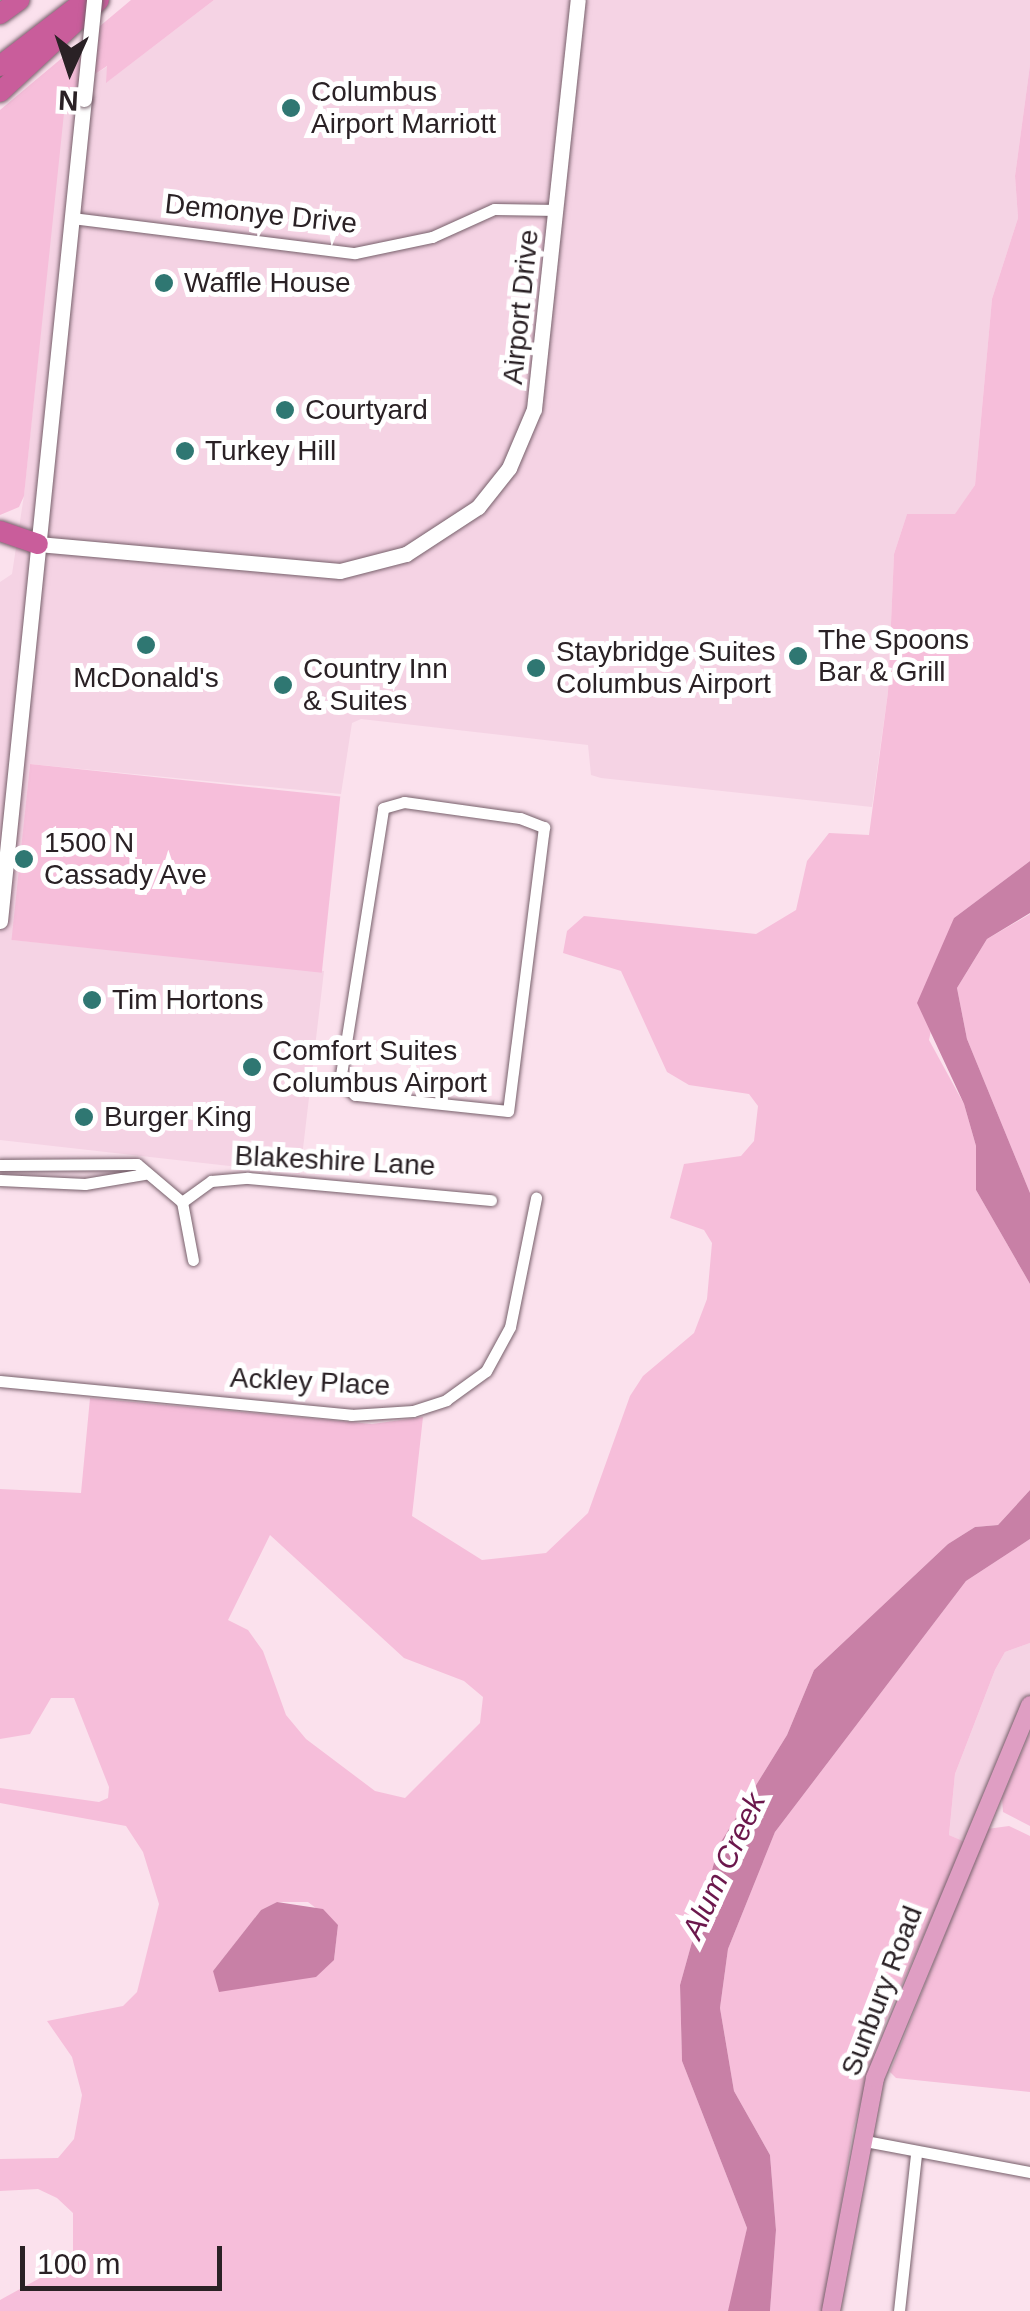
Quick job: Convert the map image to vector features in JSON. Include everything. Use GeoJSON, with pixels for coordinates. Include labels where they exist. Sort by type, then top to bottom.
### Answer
{"type":"FeatureCollection","features":[{"type":"Feature","properties":{"kind":"highway"},"geometry":{"type":"LineString","coordinates":[[0,14],[19,0]]}},
{"type":"Feature","properties":{"kind":"highway"},"geometry":{"type":"LineString","coordinates":[[0,66],[86,0]]}},
{"type":"Feature","properties":{"kind":"highway"},"geometry":{"type":"LineString","coordinates":[[0,92],[97,0]]}},
{"type":"Feature","properties":{"kind":"highway"},"geometry":{"type":"LineString","coordinates":[[0,531],[38,544]]}},
{"type":"Feature","properties":{"kind":"highway"},"geometry":{"type":"LineString","coordinates":[[0,546],[38,544]]}},
{"type":"Feature","properties":{"kind":"main road"},"geometry":{"type":"LineString","coordinates":[[0,921],[6,814],[97,0]]}},
{"type":"Feature","properties":{"kind":"main road","name":"Airport Drive"},"geometry":{"type":"LineString","coordinates":[[38,544],[340,571],[380,564],[436,538],[492,490],[534,409],[578,0]]}},
{"type":"Feature","properties":{"kind":"main road","name":"Sunbury Road"},"geometry":{"type":"LineString","coordinates":[[831,2311],[860,2140],[904,2000],[1030,1704]]}},
{"type":"Feature","properties":{"kind":"street","name":"Demonye Drive"},"geometry":{"type":"LineString","coordinates":[[72,218],[355,253],[432,237],[494,209],[557,210]]}},
{"type":"Feature","properties":{"kind":"street"},"geometry":{"type":"LineString","coordinates":[[404,802],[544,827],[508,1111],[424,1105],[355,1095],[340,1081],[384,808],[404,802]]}},
{"type":"Feature","properties":{"kind":"street"},"geometry":{"type":"LineString","coordinates":[[0,1165],[137,1164],[182,1202],[193,1260]]}},
{"type":"Feature","properties":{"kind":"street"},"geometry":{"type":"LineString","coordinates":[[0,1180],[84,1184],[145,1174]]}},
{"type":"Feature","properties":{"kind":"street","name":"Blakeshire Lane"},"geometry":{"type":"LineString","coordinates":[[182,1202],[211,1181],[248,1178],[491,1200]]}},
{"type":"Feature","properties":{"kind":"street","name":"Ackley Place"},"geometry":{"type":"LineString","coordinates":[[0,1381],[351,1415],[430,1406],[486,1371],[510,1327],[536,1198]]}},
{"type":"Feature","properties":{"kind":"street"},"geometry":{"type":"LineString","coordinates":[[860,2140],[916,2155],[1030,2172]]}},
{"type":"Feature","properties":{"kind":"street"},"geometry":{"type":"LineString","coordinates":[[900,2311],[916,2155]]}},
{"type":"Feature","properties":{"kind":"shaded area"},"geometry":{"type":"Polygon","coordinates":[[[131,0],[214,0],[106,83],[107,66],[66,94],[24,496],[19,507],[0,515],[0,110],[131,0]]]}},
{"type":"Feature","properties":{"kind":"shaded area"},"geometry":{"type":"Polygon","coordinates":[[[214,0],[1030,0],[1030,65],[1015,176],[1018,218],[992,299],[975,485],[955,515],[907,514],[894,554],[888,692],[872,807],[601,778],[591,775],[588,745],[361,719],[352,723],[341,794],[30,764],[13,940],[324,971],[300,1174],[0,1140],[0,582],[12,574],[24,495],[65,94],[108,66],[107,82],[214,0]]]}},
{"type":"Feature","properties":{"kind":"shaded area"},"geometry":{"type":"Polygon","coordinates":[[[1030,65],[1030,861],[954,918],[929,1040],[964,1104],[976,1146],[976,1190],[1030,1284],[1030,1490],[998,1525],[975,1527],[948,1544],[814,1670],[787,1735],[719,1845],[680,1985],[682,2061],[747,2228],[733,2302],[728,2311],[0,2311],[0,2300],[60,2267],[73,2252],[73,2213],[57,2198],[38,2189],[0,2191],[0,2159],[58,2158],[74,2139],[82,2095],[72,2057],[47,2021],[123,2006],[137,1992],[159,1904],[143,1852],[126,1826],[0,1803],[0,1788],[99,1802],[108,1798],[109,1787],[74,1698],[51,1698],[30,1734],[0,1739],[0,1489],[81,1493],[90,1398],[372,1424],[423,1417],[412,1516],[482,1560],[546,1553],[588,1513],[630,1396],[643,1376],[694,1333],[707,1299],[712,1243],[704,1230],[670,1218],[684,1164],[741,1156],[754,1141],[758,1106],[749,1094],[689,1085],[667,1072],[621,971],[563,953],[567,931],[584,916],[756,934],[796,910],[807,861],[829,833],[869,835],[888,692],[894,554],[907,514],[955,514],[975,485],[992,299],[1018,218],[1015,176],[1030,65]],[[270,1535],[228,1620],[248,1630],[263,1651],[286,1715],[306,1739],[375,1791],[405,1798],[480,1723],[483,1697],[464,1681],[404,1658],[270,1535]],[[277,1902],[261,1910],[213,1971],[334,1960],[338,1925],[308,1902],[277,1902]]]}},
{"type":"Feature","properties":{"kind":"shaded area"},"geometry":{"type":"Polygon","coordinates":[[[30,764],[340,797],[322,973],[11,940],[30,764]]]}},
{"type":"Feature","properties":{"kind":"shaded area"},"geometry":{"type":"Polygon","coordinates":[[[1030,914],[1030,1193],[967,1039],[957,988],[987,939],[1030,914]]]}},
{"type":"Feature","properties":{"kind":"shaded area"},"geometry":{"type":"Polygon","coordinates":[[[1030,1539],[1030,1643],[1005,1652],[955,1774],[949,1835],[965,1842],[878,2039],[853,2130],[824,2311],[770,2311],[776,2230],[770,2155],[734,2091],[720,2008],[728,1949],[775,1832],[966,1581],[1030,1539]]]}},
{"type":"Feature","properties":{"kind":"shaded area"},"geometry":{"type":"Polygon","coordinates":[[[1030,1643],[1030,1733],[978,1848],[949,1835],[955,1774],[1005,1652],[1030,1643]]]}},
{"type":"Feature","properties":{"kind":"shaded area"},"geometry":{"type":"Polygon","coordinates":[[[1030,1733],[1030,1826],[1003,1812],[1002,1798],[1030,1733]]]}},
{"type":"Feature","properties":{"kind":"shaded area"},"geometry":{"type":"Polygon","coordinates":[[[1009,1826],[1030,1836],[1030,2092],[896,2078],[890,2072],[987,1829],[1009,1826]]]}},
{"type":"Feature","properties":{"kind":"water"},"geometry":{"type":"Polygon","coordinates":[[[1030,861],[1030,913],[987,939],[957,988],[967,1039],[1030,1193],[1030,1284],[976,1190],[976,1146],[964,1104],[917,1003],[954,918],[1030,861]]]}},
{"type":"Feature","properties":{"kind":"water","name":"Alum Creek"},"geometry":{"type":"Polygon","coordinates":[[[1030,1490],[1030,1539],[966,1581],[775,1832],[728,1949],[720,2008],[734,2091],[770,2155],[776,2230],[770,2311],[728,2311],[747,2228],[682,2061],[680,1985],[719,1845],[787,1735],[814,1670],[948,1544],[975,1527],[998,1525],[1030,1490]]]}},
{"type":"Feature","properties":{"kind":"water"},"geometry":{"type":"Polygon","coordinates":[[[277,1902],[323,1909],[338,1925],[334,1960],[316,1977],[219,1992],[213,1971],[261,1910],[277,1902]]]}},
{"type":"Feature","properties":{"kind":"place","name":"Columbus Airport Marriott"},"geometry":{"type":"Point","coordinates":[291,108]}},
{"type":"Feature","properties":{"kind":"place","name":"Waffle House"},"geometry":{"type":"Point","coordinates":[164,283]}},
{"type":"Feature","properties":{"kind":"place","name":"Courtyard"},"geometry":{"type":"Point","coordinates":[285,410]}},
{"type":"Feature","properties":{"kind":"place","name":"Turkey Hill"},"geometry":{"type":"Point","coordinates":[185,451]}},
{"type":"Feature","properties":{"kind":"place","name":"McDonald's"},"geometry":{"type":"Point","coordinates":[146,645]}},
{"type":"Feature","properties":{"kind":"place","name":"The Spoons Bar & Grill"},"geometry":{"type":"Point","coordinates":[798,656]}},
{"type":"Feature","properties":{"kind":"place","name":"Staybridge Suites Columbus Airport"},"geometry":{"type":"Point","coordinates":[536,668]}},
{"type":"Feature","properties":{"kind":"place","name":"Country Inn & Suites"},"geometry":{"type":"Point","coordinates":[283,685]}},
{"type":"Feature","properties":{"kind":"place","name":"1500 N Cassady Ave"},"geometry":{"type":"Point","coordinates":[24,859]}},
{"type":"Feature","properties":{"kind":"place","name":"Tim Hortons"},"geometry":{"type":"Point","coordinates":[92,1000]}},
{"type":"Feature","properties":{"kind":"place","name":"Comfort Suites Columbus Airport"},"geometry":{"type":"Point","coordinates":[252,1067]}},
{"type":"Feature","properties":{"kind":"place","name":"Burger King"},"geometry":{"type":"Point","coordinates":[84,1117]}}]}
